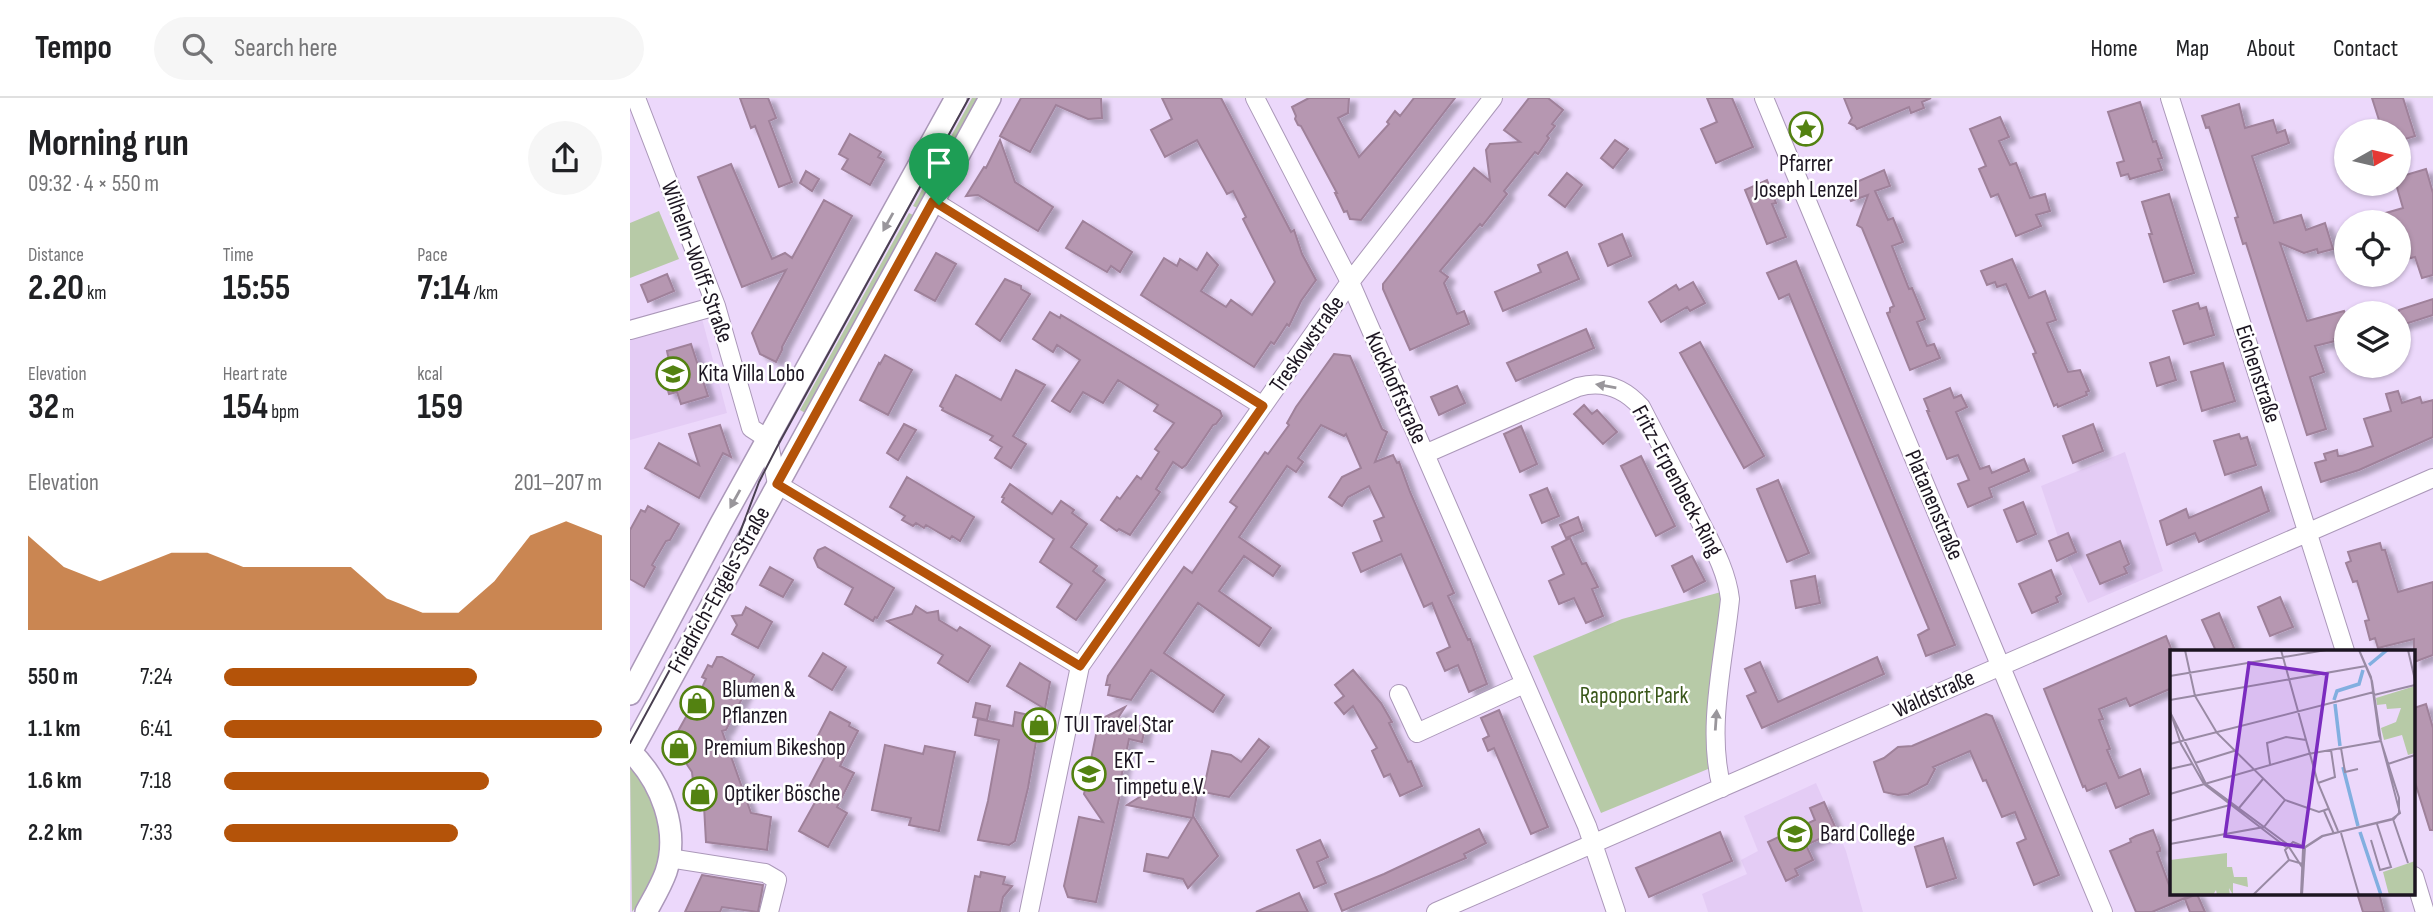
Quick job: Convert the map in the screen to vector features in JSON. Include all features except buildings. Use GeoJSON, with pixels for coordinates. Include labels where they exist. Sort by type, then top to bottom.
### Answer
{"type":"FeatureCollection","features":[{"type":"Feature","properties":{"kind":"main road","name":"Friedrich-Engels-Straße"},"geometry":{"type":"LineString","coordinates":[[631,751],[990,98]]}},
{"type":"Feature","properties":{"kind":"main road","name":"Friedrich-Engels-Straße"},"geometry":{"type":"LineString","coordinates":[[630,694],[953,99]]}},
{"type":"Feature","properties":{"kind":"main road"},"geometry":{"type":"LineString","coordinates":[[631,751],[642,762],[664,802],[670,832],[666,872],[646,912]]}},
{"type":"Feature","properties":{"kind":"street","name":"Wilhelm-Wolff-Straße"},"geometry":{"type":"LineString","coordinates":[[636,98],[716,306],[751,428],[768,439],[777,484]]}},
{"type":"Feature","properties":{"kind":"street","name":"Kuckhoffstraße"},"geometry":{"type":"LineString","coordinates":[[1255,98],[1350,282],[1593,844],[1616,912]]}},
{"type":"Feature","properties":{"kind":"street","name":"Treskowstraße"},"geometry":{"type":"LineString","coordinates":[[1029,912],[1080,666],[1350,282],[1493,98]]}},
{"type":"Feature","properties":{"kind":"street","name":"Platanenstraße"},"geometry":{"type":"LineString","coordinates":[[1765,98],[2103,912]]}},
{"type":"Feature","properties":{"kind":"street","name":"Eichenstraße"},"geometry":{"type":"LineString","coordinates":[[2170,98],[2345,650]]}},
{"type":"Feature","properties":{"kind":"street"},"geometry":{"type":"LineString","coordinates":[[933,201],[1263,406]]}},
{"type":"Feature","properties":{"kind":"street"},"geometry":{"type":"LineString","coordinates":[[630,330],[716,306]]}},
{"type":"Feature","properties":{"kind":"street","name":"Fritz-Erpenbeck-Ring"},"geometry":{"type":"LineString","coordinates":[[1425,454],[1578,387],[1597,384],[1619,389],[1641,407],[1728,581],[1730,599],[1715,742],[1721,788]]}},
{"type":"Feature","properties":{"kind":"street","name":"Waldstraße"},"geometry":{"type":"LineString","coordinates":[[1436,912],[2433,478]]}},
{"type":"Feature","properties":{"kind":"street"},"geometry":{"type":"LineString","coordinates":[[777,484],[1080,666]]}},
{"type":"Feature","properties":{"kind":"street"},"geometry":{"type":"LineString","coordinates":[[1399,694],[1417,733],[1524,684]]}},
{"type":"Feature","properties":{"kind":"street"},"geometry":{"type":"LineString","coordinates":[[669,858],[765,873],[777,880],[769,912]]}},
{"type":"Feature","properties":{"kind":"street"},"geometry":{"type":"LineString","coordinates":[[2416,883],[2425,912]]}},
{"type":"Feature","properties":{"kind":"shaded area","name":"Kita Villa Lobo"},"geometry":{"type":"Polygon","coordinates":[[[701,315],[727,413],[630,440],[630,335],[701,315]]]}},
{"type":"Feature","properties":{"kind":"shaded area"},"geometry":{"type":"Polygon","coordinates":[[[2125,452],[2163,571],[2088,603],[2058,537],[2041,486],[2125,452]]]}},
{"type":"Feature","properties":{"kind":"shaded area","name":"Bard College"},"geometry":{"type":"Polygon","coordinates":[[[1816,783],[1846,851],[1863,912],[1708,912],[1702,894],[1747,874],[1741,860],[1758,851],[1744,816],[1816,783]]]}},
{"type":"Feature","properties":{"kind":"green space"},"geometry":{"type":"Polygon","coordinates":[[[972,98],[982,98],[920,209],[913,206],[972,98]]]}},
{"type":"Feature","properties":{"kind":"green space"},"geometry":{"type":"Polygon","coordinates":[[[659,211],[679,259],[630,278],[630,223],[659,211]]]}},
{"type":"Feature","properties":{"kind":"green space"},"geometry":{"type":"Polygon","coordinates":[[[909,213],[917,217],[807,414],[800,410],[909,213]]]}},
{"type":"Feature","properties":{"kind":"green space","name":"Rapoport Park"},"geometry":{"type":"Polygon","coordinates":[[[1721,592],[1723,606],[1707,725],[1708,769],[1601,813],[1533,656],[1622,619],[1721,592]]]}},
{"type":"Feature","properties":{"kind":"green space"},"geometry":{"type":"Polygon","coordinates":[[[630,765],[652,795],[663,832],[660,870],[632,912],[630,765]]]}},
{"type":"Feature","properties":{"kind":"tram line"},"geometry":{"type":"LineString","coordinates":[[630,743],[730,559],[759,482],[777,447],[969,98]]}},
{"type":"Feature","properties":{"kind":"place","name":"Pfarrer Joseph Lenzel"},"geometry":{"type":"Point","coordinates":[1806,129]}},
{"type":"Feature","properties":{"kind":"place","name":"Kita Villa Lobo"},"geometry":{"type":"Point","coordinates":[673,374]}},
{"type":"Feature","properties":{"kind":"place","name":"Blumen & Pflanzen"},"geometry":{"type":"Point","coordinates":[697,703]}},
{"type":"Feature","properties":{"kind":"place","name":"TUI Travel Star"},"geometry":{"type":"Point","coordinates":[1039,725]}},
{"type":"Feature","properties":{"kind":"place","name":"Premium Bikeshop"},"geometry":{"type":"Point","coordinates":[679,748]}},
{"type":"Feature","properties":{"kind":"place","name":"EKT - Timpetu e.V."},"geometry":{"type":"Point","coordinates":[1089,774]}},
{"type":"Feature","properties":{"kind":"place","name":"Optiker Bösche"},"geometry":{"type":"Point","coordinates":[700,794]}},
{"type":"Feature","properties":{"kind":"place","name":"Bard College"},"geometry":{"type":"Point","coordinates":[1795,834]}},
{"type":"Feature","properties":{"kind":"route"},"geometry":{"type":"LineString","coordinates":[[933,201],[939,205],[1263,406],[1080,666],[777,484],[933,201]]}}]}
